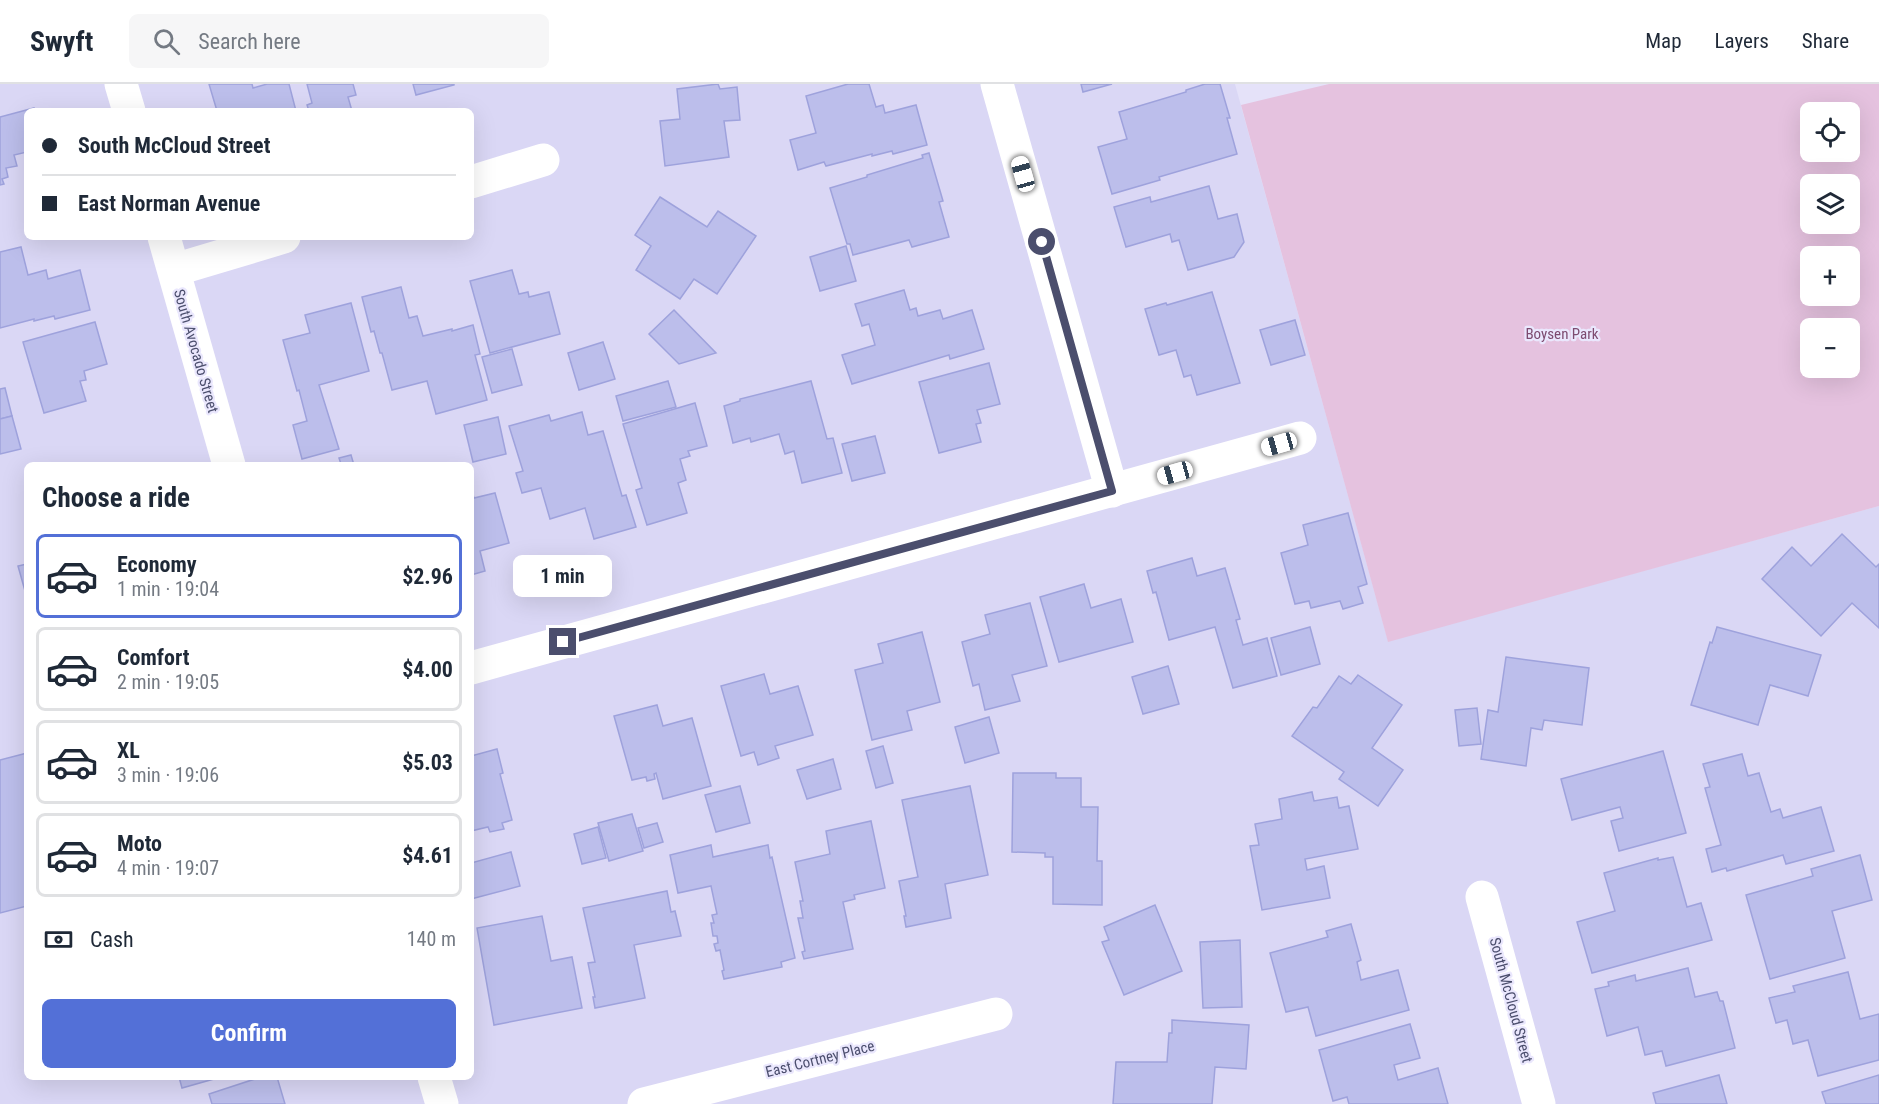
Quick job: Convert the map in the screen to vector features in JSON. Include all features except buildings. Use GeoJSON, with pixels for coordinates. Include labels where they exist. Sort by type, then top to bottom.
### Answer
{"type":"FeatureCollection","features":[{"type":"Feature","properties":{"kind":"street"},"geometry":{"type":"LineString","coordinates":[[121,84],[128,108]]}},
{"type":"Feature","properties":{"kind":"street"},"geometry":{"type":"LineString","coordinates":[[997,84],[1112,491]]}},
{"type":"Feature","properties":{"kind":"street"},"geometry":{"type":"LineString","coordinates":[[474,181],[543,160]]}},
{"type":"Feature","properties":{"kind":"street","name":"South Avocado Street"},"geometry":{"type":"LineString","coordinates":[[165,240],[227,462]]}},
{"type":"Feature","properties":{"kind":"street"},"geometry":{"type":"LineString","coordinates":[[174,270],[274,240]]}},
{"type":"Feature","properties":{"kind":"street"},"geometry":{"type":"LineString","coordinates":[[474,667],[1300,438]]}},
{"type":"Feature","properties":{"kind":"street","name":"South McCloud Street"},"geometry":{"type":"LineString","coordinates":[[1482,897],[1539,1104]]}},
{"type":"Feature","properties":{"kind":"street","name":"East Cortney Place"},"geometry":{"type":"LineString","coordinates":[[644,1104],[996,1014]]}},
{"type":"Feature","properties":{"kind":"street"},"geometry":{"type":"LineString","coordinates":[[435,1080],[442,1104]]}},
{"type":"Feature","properties":{"kind":"shaded area"},"geometry":{"type":"Polygon","coordinates":[[[0,84],[1235,84],[1388,641],[1879,506],[1879,1104],[0,1104],[0,84]]]}},
{"type":"Feature","properties":{"kind":"green space","name":"Boysen Park"},"geometry":{"type":"Polygon","coordinates":[[[1329,84],[1879,84],[1879,506],[1388,642],[1241,105],[1329,84]]]}},
{"type":"Feature","properties":{"kind":"route"},"geometry":{"type":"LineString","coordinates":[[563,642],[1112,491],[1042,242]]}}]}
